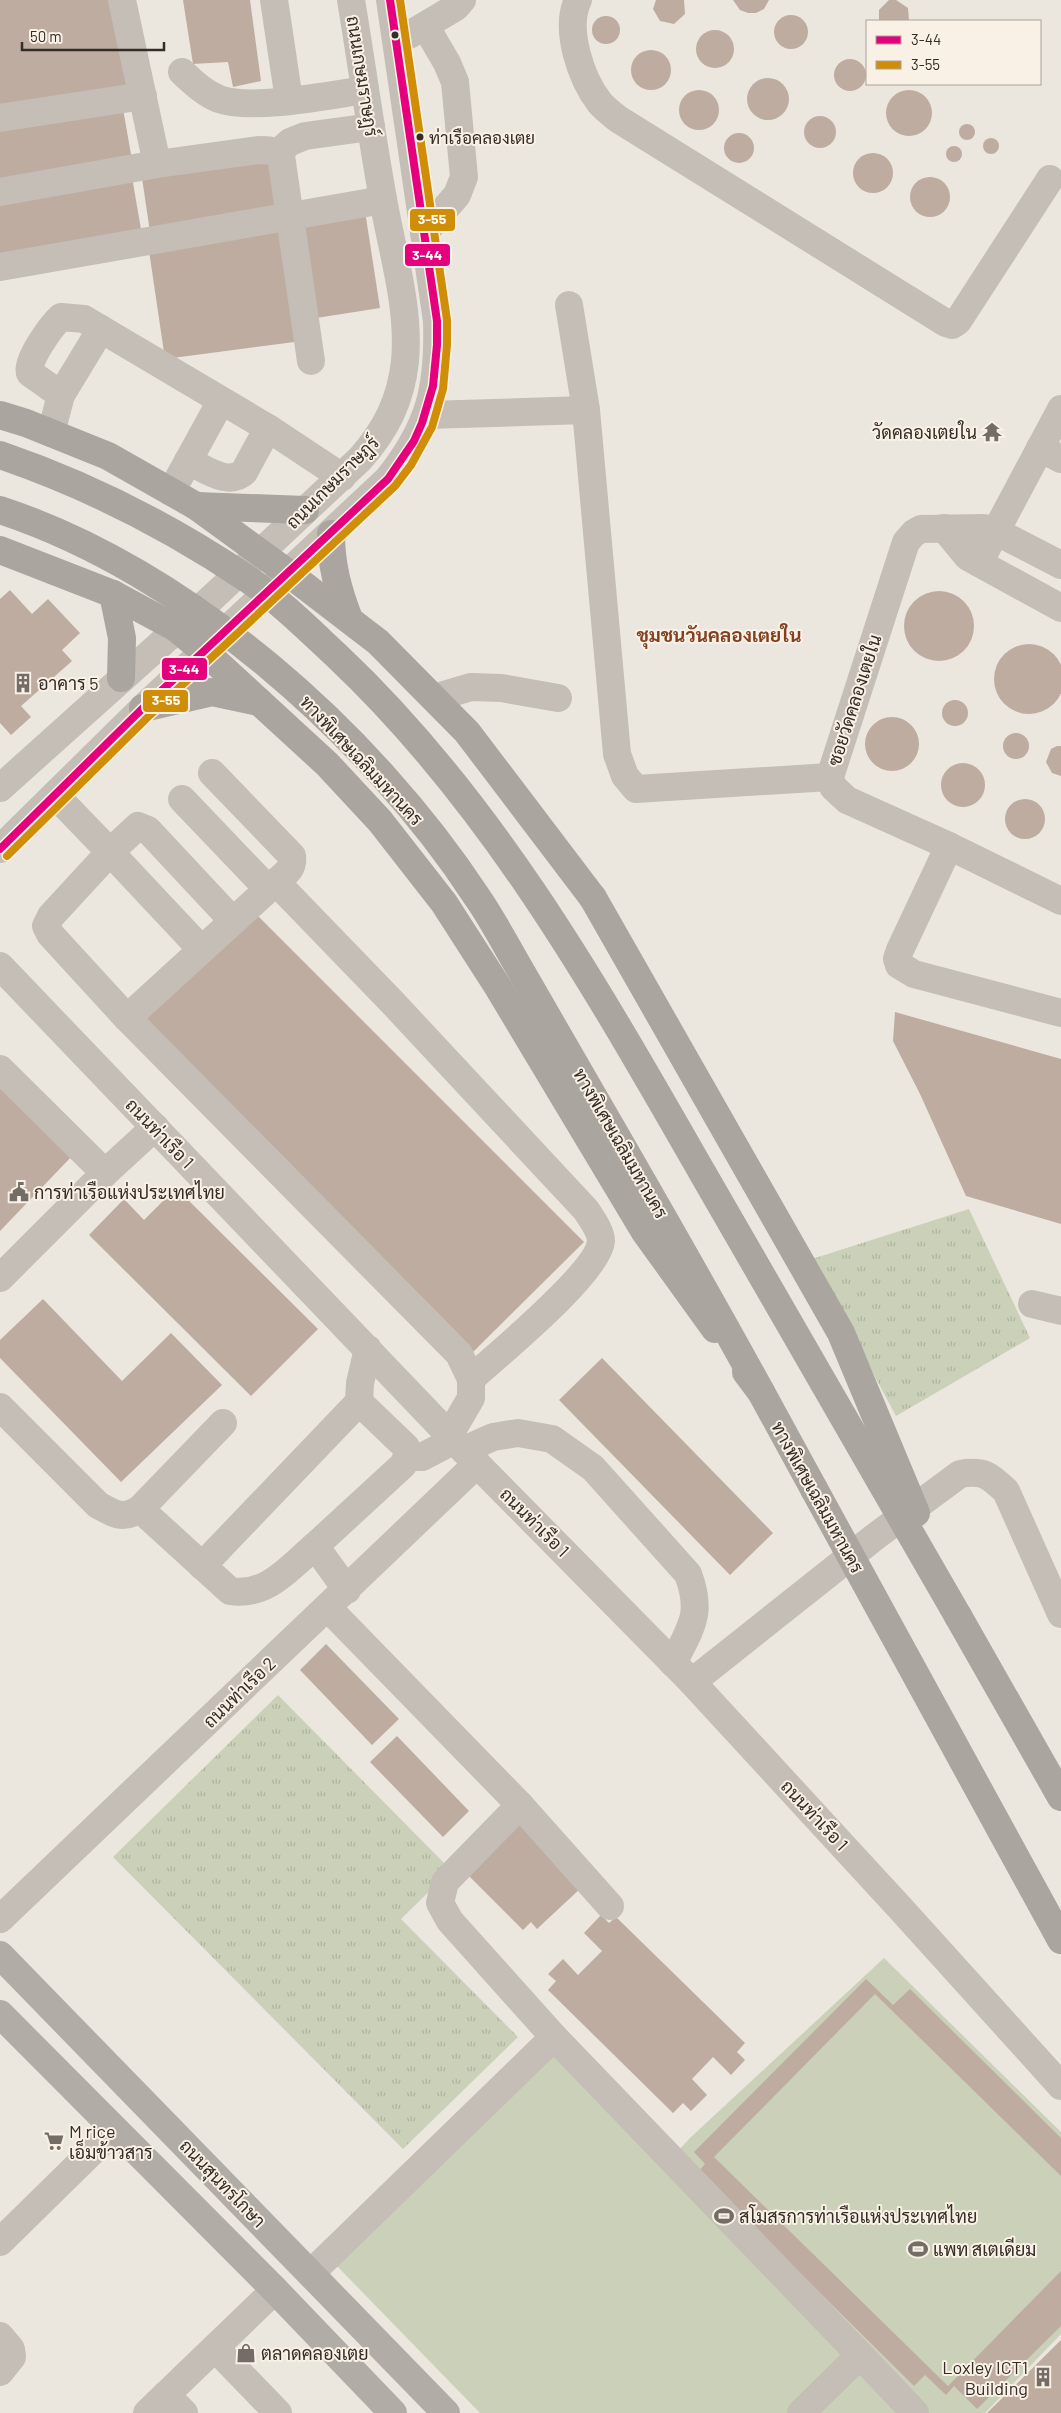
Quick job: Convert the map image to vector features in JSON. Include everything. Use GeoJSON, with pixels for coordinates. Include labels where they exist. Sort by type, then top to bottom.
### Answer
{"type":"FeatureCollection","features":[{"type":"Feature","properties":{"kind":"highway"},"geometry":{"type":"LineString","coordinates":[[0,415],[108,456],[196,506],[378,642],[467,732],[593,898],[841,1333],[958,1616]]}},
{"type":"Feature","properties":{"kind":"highway"},"geometry":{"type":"LineString","coordinates":[[0,455],[40,469],[115,502],[184,540],[252,582],[320,640],[376,693],[459,788],[526,880],[600,995],[1061,1797]]}},
{"type":"Feature","properties":{"kind":"highway"},"geometry":{"type":"LineString","coordinates":[[196,506],[305,510]]}},
{"type":"Feature","properties":{"kind":"highway","name":"ทางพิเศษเฉลิมมหานคร"},"geometry":{"type":"LineString","coordinates":[[0,510],[89,546],[214,622],[274,669],[332,723],[412,808],[477,896],[696,1272],[1061,1940]]}},
{"type":"Feature","properties":{"kind":"highway"},"geometry":{"type":"LineString","coordinates":[[331,534],[331,557],[336,584],[349,619]]}},
{"type":"Feature","properties":{"kind":"highway"},"geometry":{"type":"LineString","coordinates":[[0,550],[113,594],[176,628],[205,652],[327,764],[380,820],[444,903],[498,987],[645,1232],[761,1392]]}},
{"type":"Feature","properties":{"kind":"highway"},"geometry":{"type":"LineString","coordinates":[[113,594],[122,638],[121,678]]}},
{"type":"Feature","properties":{"kind":"highway"},"geometry":{"type":"LineString","coordinates":[[143,708],[212,692],[259,702]]}},
{"type":"Feature","properties":{"kind":"main road","name":"ถนนสุนทรโกษา"},"geometry":{"type":"LineString","coordinates":[[0,1954],[446,2413]]}},
{"type":"Feature","properties":{"kind":"main road"},"geometry":{"type":"LineString","coordinates":[[0,2014],[275,2290],[393,2413]]}},
{"type":"Feature","properties":{"kind":"street"},"geometry":{"type":"LineString","coordinates":[[122,0],[157,164]]}},
{"type":"Feature","properties":{"kind":"street"},"geometry":{"type":"LineString","coordinates":[[274,0],[289,100]]}},
{"type":"Feature","properties":{"kind":"street","name":"ถนนเกษมราษฎร์"},"geometry":{"type":"LineString","coordinates":[[0,788],[342,476],[378,440],[393,412],[405,360],[403,305],[383,200],[352,0]]}},
{"type":"Feature","properties":{"kind":"street","name":"ถนนเกษมราษฎร์"},"geometry":{"type":"LineString","coordinates":[[0,849],[143,708],[388,479],[404,458],[427,415],[436,384],[438,354],[437,321],[390,0]]}},
{"type":"Feature","properties":{"kind":"street"},"geometry":{"type":"LineString","coordinates":[[397,42],[426,27],[456,7],[462,0]]}},
{"type":"Feature","properties":{"kind":"street"},"geometry":{"type":"LineString","coordinates":[[578,0],[573,10],[573,35],[582,70],[600,104],[618,118],[946,323],[952,325],[958,321],[1050,179]]}},
{"type":"Feature","properties":{"kind":"street"},"geometry":{"type":"LineString","coordinates":[[424,233],[457,195],[464,177],[455,82],[448,63],[426,27]]}},
{"type":"Feature","properties":{"kind":"street"},"geometry":{"type":"LineString","coordinates":[[182,72],[205,92],[221,100],[264,103],[365,90]]}},
{"type":"Feature","properties":{"kind":"street"},"geometry":{"type":"LineString","coordinates":[[0,118],[143,96]]}},
{"type":"Feature","properties":{"kind":"street"},"geometry":{"type":"LineString","coordinates":[[278,153],[290,142],[305,136],[371,127]]}},
{"type":"Feature","properties":{"kind":"street"},"geometry":{"type":"LineString","coordinates":[[0,192],[157,164],[258,150],[278,153]]}},
{"type":"Feature","properties":{"kind":"street"},"geometry":{"type":"LineString","coordinates":[[278,153],[283,162],[311,361]]}},
{"type":"Feature","properties":{"kind":"street"},"geometry":{"type":"LineString","coordinates":[[0,267],[383,200]]}},
{"type":"Feature","properties":{"kind":"street"},"geometry":{"type":"LineString","coordinates":[[569,305],[586,410],[617,754],[625,776],[636,789],[830,777]]}},
{"type":"Feature","properties":{"kind":"street"},"geometry":{"type":"LineString","coordinates":[[61,395],[30,374],[28,369],[54,323],[61,317],[73,316],[84,319],[268,428],[342,476]]}},
{"type":"Feature","properties":{"kind":"street"},"geometry":{"type":"LineString","coordinates":[[51,433],[61,395],[101,329]]}},
{"type":"Feature","properties":{"kind":"street"},"geometry":{"type":"LineString","coordinates":[[171,492],[221,401]]}},
{"type":"Feature","properties":{"kind":"street"},"geometry":{"type":"LineString","coordinates":[[980,563],[995,531],[1050,453],[1061,408]]}},
{"type":"Feature","properties":{"kind":"street"},"geometry":{"type":"LineString","coordinates":[[427,415],[586,410]]}},
{"type":"Feature","properties":{"kind":"street"},"geometry":{"type":"LineString","coordinates":[[188,461],[221,476],[232,479],[239,477],[244,472],[268,428]]}},
{"type":"Feature","properties":{"kind":"street"},"geometry":{"type":"LineString","coordinates":[[944,528],[984,528],[995,531],[1061,565]]}},
{"type":"Feature","properties":{"kind":"street"},"geometry":{"type":"LineString","coordinates":[[944,528],[968,557],[1061,608]]}},
{"type":"Feature","properties":{"kind":"street","name":"ซอยวัดคลองเตยใน"},"geometry":{"type":"LineString","coordinates":[[944,528],[921,529],[914,533],[906,542],[830,777],[833,787],[847,800],[949,846],[1061,901]]}},
{"type":"Feature","properties":{"kind":"street"},"geometry":{"type":"LineString","coordinates":[[434,698],[470,687],[501,688],[558,698]]}},
{"type":"Feature","properties":{"kind":"street"},"geometry":{"type":"LineString","coordinates":[[127,1018],[290,870],[293,863],[292,856],[212,773]]}},
{"type":"Feature","properties":{"kind":"street"},"geometry":{"type":"LineString","coordinates":[[55,795],[201,950]]}},
{"type":"Feature","properties":{"kind":"street"},"geometry":{"type":"LineString","coordinates":[[182,799],[392,1002],[573,1196],[596,1225],[601,1240],[595,1258],[570,1288],[471,1379]]}},
{"type":"Feature","properties":{"kind":"street"},"geometry":{"type":"LineString","coordinates":[[233,921],[144,826],[138,826],[110,852],[50,916],[46,926],[127,1018],[459,1354],[471,1379],[472,1398],[464,1449]]}},
{"type":"Feature","properties":{"kind":"street"},"geometry":{"type":"LineString","coordinates":[[949,846],[900,950],[897,959],[899,965],[914,974],[1061,1013]]}},
{"type":"Feature","properties":{"kind":"street","name":"ถนนท่าเรือ 1"},"geometry":{"type":"LineString","coordinates":[[0,966],[464,1449],[683,1672],[902,1909],[1061,2086]]}},
{"type":"Feature","properties":{"kind":"street"},"geometry":{"type":"LineString","coordinates":[[0,1069],[105,1172]]}},
{"type":"Feature","properties":{"kind":"street"},"geometry":{"type":"LineString","coordinates":[[0,1278],[105,1172],[154,1127]]}},
{"type":"Feature","properties":{"kind":"street"},"geometry":{"type":"LineString","coordinates":[[1032,1304],[1061,1311]]}},
{"type":"Feature","properties":{"kind":"street"},"geometry":{"type":"LineString","coordinates":[[202,1566],[359,1402],[360,1383],[368,1349]]}},
{"type":"Feature","properties":{"kind":"street"},"geometry":{"type":"LineString","coordinates":[[140,1510],[230,1591],[257,1591],[273,1583],[403,1465],[407,1457],[406,1447],[359,1402]]}},
{"type":"Feature","properties":{"kind":"street"},"geometry":{"type":"LineString","coordinates":[[0,1407],[98,1505],[116,1516],[130,1516],[140,1510],[223,1423]]}},
{"type":"Feature","properties":{"kind":"street"},"geometry":{"type":"LineString","coordinates":[[407,1457],[422,1457],[443,1446],[464,1449],[493,1436],[518,1433],[552,1439],[593,1468],[688,1574],[694,1591],[694,1620],[683,1672]]}},
{"type":"Feature","properties":{"kind":"street","name":"ถนนท่าเรือ 2"},"geometry":{"type":"LineString","coordinates":[[0,1920],[337,1599],[464,1449]]}},
{"type":"Feature","properties":{"kind":"street"},"geometry":{"type":"LineString","coordinates":[[683,1672],[960,1474],[976,1471],[991,1477],[1006,1491],[1061,1614]]}},
{"type":"Feature","properties":{"kind":"street"},"geometry":{"type":"LineString","coordinates":[[314,1546],[337,1599],[610,1906]]}},
{"type":"Feature","properties":{"kind":"street"},"geometry":{"type":"LineString","coordinates":[[520,1806],[445,1882],[440,1903],[450,1921],[554,2037],[915,2413]]}},
{"type":"Feature","properties":{"kind":"street"},"geometry":{"type":"LineString","coordinates":[[311,2274],[554,2037]]}},
{"type":"Feature","properties":{"kind":"street"},"geometry":{"type":"LineString","coordinates":[[0,2242],[114,2130]]}},
{"type":"Feature","properties":{"kind":"street"},"geometry":{"type":"LineString","coordinates":[[166,2407],[215,2348],[275,2290]]}},
{"type":"Feature","properties":{"kind":"street"},"geometry":{"type":"LineString","coordinates":[[0,2336],[11,2350],[12,2357],[0,2372]]}},
{"type":"Feature","properties":{"kind":"street"},"geometry":{"type":"LineString","coordinates":[[215,2348],[278,2413]]}},
{"type":"Feature","properties":{"kind":"street"},"geometry":{"type":"LineString","coordinates":[[801,2413],[860,2355]]}},
{"type":"Feature","properties":{"kind":"green space"},"geometry":{"type":"Polygon","coordinates":[[[969,1209],[1030,1338],[896,1416],[812,1259],[969,1209]]]}},
{"type":"Feature","properties":{"kind":"green space"},"geometry":{"type":"Polygon","coordinates":[[[278,1695],[451,1870],[401,1919],[518,2037],[403,2149],[113,1857],[278,1695]]]}},
{"type":"Feature","properties":{"kind":"green space","name":"สโมสรการท่าเรือแห่งประเทศไทย"},"geometry":{"type":"Polygon","coordinates":[[[884,1958],[1061,2132],[1061,2334],[985,2413],[480,2413],[336,2265],[554,2051],[664,2166],[690,2138],[884,1958]]]}},
{"type":"Feature","properties":{"kind":"building"},"geometry":{"type":"Polygon","coordinates":[[[0,0],[112,0],[128,90],[0,112],[0,0]]]}},
{"type":"Feature","properties":{"kind":"building"},"geometry":{"type":"Polygon","coordinates":[[[183,0],[250,0],[261,81],[233,87],[228,62],[193,64],[183,0]]]}},
{"type":"Feature","properties":{"kind":"building"},"geometry":{"type":"Polygon","coordinates":[[[656,0],[684,0],[685,14],[674,24],[660,21],[653,9],[656,0]]]}},
{"type":"Feature","properties":{"kind":"building"},"geometry":{"type":"Polygon","coordinates":[[[733,0],[769,0],[764,9],[756,13],[748,13],[740,10],[733,0]]]}},
{"type":"Feature","properties":{"kind":"building"},"geometry":{"type":"Polygon","coordinates":[[[889,0],[896,0],[908,8],[909,20],[879,20],[879,10],[889,0]]]}},
{"type":"Feature","properties":{"kind":"building"},"geometry":{"type":"Polygon","coordinates":[[[791,15],[798,16],[803,20],[807,25],[807,39],[803,44],[798,48],[791,49],[784,48],[779,44],[775,39],[774,32],[775,25],[779,20],[784,16],[791,15]]]}},
{"type":"Feature","properties":{"kind":"building"},"geometry":{"type":"Polygon","coordinates":[[[606,16],[616,20],[620,30],[616,40],[606,44],[596,40],[592,30],[596,20],[606,16]]]}},
{"type":"Feature","properties":{"kind":"building"},"geometry":{"type":"Polygon","coordinates":[[[715,30],[729,35],[734,49],[729,63],[715,68],[701,63],[696,49],[701,35],[715,30]]]}},
{"type":"Feature","properties":{"kind":"building"},"geometry":{"type":"Polygon","coordinates":[[[647,50],[655,50],[662,53],[668,59],[671,70],[668,81],[662,87],[655,90],[647,90],[640,87],[634,81],[631,74],[631,66],[634,59],[640,53],[647,50]]]}},
{"type":"Feature","properties":{"kind":"building"},"geometry":{"type":"Polygon","coordinates":[[[850,59],[856,60],[861,64],[865,69],[865,81],[861,86],[856,90],[850,91],[844,90],[839,86],[835,81],[834,75],[835,69],[839,64],[844,60],[850,59]]]}},
{"type":"Feature","properties":{"kind":"building"},"geometry":{"type":"Polygon","coordinates":[[[772,78],[780,81],[786,87],[789,99],[786,111],[780,117],[764,120],[756,117],[750,111],[747,95],[750,87],[756,81],[772,78]]]}},
{"type":"Feature","properties":{"kind":"building"},"geometry":{"type":"Polygon","coordinates":[[[695,90],[703,90],[710,93],[716,99],[719,110],[716,121],[710,127],[703,130],[695,130],[688,127],[682,121],[679,114],[679,106],[682,99],[688,93],[695,90]]]}},
{"type":"Feature","properties":{"kind":"building"},"geometry":{"type":"Polygon","coordinates":[[[904,90],[914,90],[928,100],[932,113],[928,126],[922,132],[914,136],[904,136],[890,126],[886,118],[886,108],[896,94],[904,90]]]}},
{"type":"Feature","properties":{"kind":"building"},"geometry":{"type":"Polygon","coordinates":[[[122,103],[132,160],[0,182],[0,123],[122,103]]]}},
{"type":"Feature","properties":{"kind":"building"},"geometry":{"type":"Polygon","coordinates":[[[820,116],[826,117],[831,121],[835,126],[835,138],[831,143],[826,147],[820,148],[814,147],[809,143],[805,138],[804,132],[805,126],[809,121],[814,117],[820,116]]]}},
{"type":"Feature","properties":{"kind":"building"},"geometry":{"type":"Polygon","coordinates":[[[964,124],[970,124],[975,129],[973,138],[964,140],[959,135],[959,129],[964,124]]]}},
{"type":"Feature","properties":{"kind":"building"},"geometry":{"type":"Polygon","coordinates":[[[739,133],[749,138],[754,148],[749,158],[739,163],[729,158],[724,148],[729,138],[739,133]]]}},
{"type":"Feature","properties":{"kind":"building"},"geometry":{"type":"Polygon","coordinates":[[[988,138],[994,138],[999,143],[997,152],[988,154],[983,149],[983,143],[988,138]]]}},
{"type":"Feature","properties":{"kind":"building"},"geometry":{"type":"Polygon","coordinates":[[[951,146],[957,146],[962,151],[960,160],[951,162],[946,157],[946,151],[951,146]]]}},
{"type":"Feature","properties":{"kind":"building"},"geometry":{"type":"Polygon","coordinates":[[[869,153],[877,153],[884,156],[890,162],[893,173],[890,184],[884,190],[877,193],[869,193],[862,190],[856,184],[853,177],[853,169],[856,162],[862,156],[869,153]]]}},
{"type":"Feature","properties":{"kind":"building"},"geometry":{"type":"Polygon","coordinates":[[[274,161],[282,213],[150,232],[142,178],[274,161]]]}},
{"type":"Feature","properties":{"kind":"building"},"geometry":{"type":"Polygon","coordinates":[[[132,177],[142,235],[0,258],[0,199],[132,177]]]}},
{"type":"Feature","properties":{"kind":"building"},"geometry":{"type":"Polygon","coordinates":[[[926,177],[934,177],[941,180],[947,186],[950,197],[947,208],[941,214],[934,217],[926,217],[919,214],[913,208],[910,201],[910,193],[913,186],[919,180],[926,177]]]}},
{"type":"Feature","properties":{"kind":"building"},"geometry":{"type":"Polygon","coordinates":[[[365,211],[380,308],[310,319],[296,223],[365,211]]]}},
{"type":"Feature","properties":{"kind":"building"},"geometry":{"type":"Polygon","coordinates":[[[283,222],[302,341],[165,359],[148,244],[283,222]]]}},
{"type":"Feature","properties":{"kind":"building","name":"อาคาร 5"},"geometry":{"type":"Polygon","coordinates":[[[10,590],[32,614],[48,599],[80,633],[62,650],[72,661],[21,706],[31,717],[11,735],[0,723],[0,599],[10,590]]]}},
{"type":"Feature","properties":{"kind":"building"},"geometry":{"type":"Polygon","coordinates":[[[939,591],[952,594],[964,601],[971,613],[974,626],[971,639],[964,651],[952,658],[939,661],[926,658],[914,651],[907,639],[904,626],[907,613],[914,601],[926,594],[939,591]]]}},
{"type":"Feature","properties":{"kind":"building"},"geometry":{"type":"Polygon","coordinates":[[[1029,644],[1042,647],[1058,660],[1061,666],[1061,692],[1048,708],[1042,711],[1029,714],[1016,711],[1000,698],[997,692],[994,679],[997,666],[1010,650],[1016,647],[1029,644]]]}},
{"type":"Feature","properties":{"kind":"building"},"geometry":{"type":"Polygon","coordinates":[[[955,700],[964,704],[968,713],[964,722],[955,726],[946,722],[942,713],[946,704],[955,700]]]}},
{"type":"Feature","properties":{"kind":"building"},"geometry":{"type":"Polygon","coordinates":[[[892,717],[902,719],[911,725],[917,734],[919,744],[917,754],[911,763],[902,769],[892,771],[882,769],[873,763],[867,754],[865,744],[867,734],[873,725],[882,719],[892,717]]]}},
{"type":"Feature","properties":{"kind":"building"},"geometry":{"type":"Polygon","coordinates":[[[1016,733],[1025,737],[1029,746],[1025,755],[1016,759],[1007,755],[1003,746],[1007,737],[1016,733]]]}},
{"type":"Feature","properties":{"kind":"building"},"geometry":{"type":"Polygon","coordinates":[[[1061,746],[1061,776],[1052,773],[1046,762],[1051,749],[1061,746]]]}},
{"type":"Feature","properties":{"kind":"building"},"geometry":{"type":"Polygon","coordinates":[[[967,763],[979,769],[984,776],[984,794],[979,801],[972,806],[959,807],[951,804],[944,797],[941,781],[944,773],[951,766],[967,763]]]}},
{"type":"Feature","properties":{"kind":"building"},"geometry":{"type":"Polygon","coordinates":[[[1025,799],[1039,805],[1045,819],[1039,833],[1025,839],[1011,833],[1005,819],[1011,805],[1025,799]]]}},
{"type":"Feature","properties":{"kind":"building"},"geometry":{"type":"Polygon","coordinates":[[[254,912],[584,1242],[470,1355],[140,1025],[254,912]]]}},
{"type":"Feature","properties":{"kind":"building"},"geometry":{"type":"Polygon","coordinates":[[[895,1012],[1061,1059],[1061,1224],[966,1196],[920,1094],[893,1041],[895,1012]]]}},
{"type":"Feature","properties":{"kind":"building","name":"การท่าเรือแห่งประเทศไทย"},"geometry":{"type":"Polygon","coordinates":[[[0,1083],[74,1154],[0,1231],[0,1083]]]}},
{"type":"Feature","properties":{"kind":"building"},"geometry":{"type":"Polygon","coordinates":[[[176,1188],[318,1329],[251,1396],[89,1235],[124,1199],[144,1220],[176,1188]]]}},
{"type":"Feature","properties":{"kind":"building"},"geometry":{"type":"Polygon","coordinates":[[[43,1299],[122,1381],[171,1333],[222,1385],[121,1482],[0,1358],[0,1340],[43,1299]]]}},
{"type":"Feature","properties":{"kind":"building"},"geometry":{"type":"Polygon","coordinates":[[[602,1358],[773,1533],[730,1575],[559,1400],[602,1358]]]}},
{"type":"Feature","properties":{"kind":"building"},"geometry":{"type":"Polygon","coordinates":[[[326,1644],[399,1719],[372,1745],[300,1670],[326,1644]]]}},
{"type":"Feature","properties":{"kind":"building"},"geometry":{"type":"Polygon","coordinates":[[[397,1736],[469,1811],[443,1837],[370,1762],[397,1736]]]}},
{"type":"Feature","properties":{"kind":"building"},"geometry":{"type":"Polygon","coordinates":[[[515,1818],[582,1887],[537,1929],[531,1922],[523,1930],[466,1873],[515,1818]]]}},
{"type":"Feature","properties":{"kind":"building"},"geometry":{"type":"Polygon","coordinates":[[[601,1915],[609,1923],[616,1917],[745,2043],[737,2052],[745,2060],[731,2075],[713,2057],[692,2079],[707,2095],[691,2111],[683,2103],[673,2113],[548,1990],[556,1981],[548,1974],[563,1959],[578,1975],[602,1951],[584,1933],[601,1915]]]}},
{"type":"Feature","properties":{"kind":"building"},"geometry":{"type":"Polygon","coordinates":[[[866,1979],[893,2005],[910,1989],[1061,2138],[1061,2176],[875,1994],[714,2157],[948,2386],[1061,2271],[1061,2326],[977,2409],[954,2386],[946,2395],[925,2375],[914,2386],[698,2172],[705,2164],[694,2152],[866,1979]]]}},
{"type":"Feature","properties":{"kind":"building","name":"Loxley ICT1 Building"},"geometry":{"type":"Polygon","coordinates":[[[1061,2340],[1061,2413],[987,2413],[1061,2340]]]}},
{"type":"Feature","properties":{"kind":"transit line","name":"3-44"},"geometry":{"type":"LineString","coordinates":[[0,849],[143,708],[388,479],[414,441],[422,423],[433,386],[437,321],[390,0]]}},
{"type":"Feature","properties":{"kind":"transit line","name":"3-55"},"geometry":{"type":"LineString","coordinates":[[7,856],[150,715],[395,486],[411,465],[432,427],[443,389],[447,320],[400,0]]}},
{"type":"Feature","properties":{"kind":"place","name":"ท่าเรือคลองเตย"},"geometry":{"type":"Point","coordinates":[420,137]}},
{"type":"Feature","properties":{"kind":"place","name":"วัดคลองเตยใน"},"geometry":{"type":"Point","coordinates":[992,432]}},
{"type":"Feature","properties":{"kind":"place","name":"อาคาร 5"},"geometry":{"type":"Point","coordinates":[23,683]}},
{"type":"Feature","properties":{"kind":"place","name":"การท่าเรือแห่งประเทศไทย"},"geometry":{"type":"Point","coordinates":[19,1192]}},
{"type":"Feature","properties":{"kind":"place","name":"M rice เอ็มข้าวสาร"},"geometry":{"type":"Point","coordinates":[54,2141]}},
{"type":"Feature","properties":{"kind":"place","name":"สโมสรการท่าเรือแห่งประเทศไทย"},"geometry":{"type":"Point","coordinates":[724,2216]}},
{"type":"Feature","properties":{"kind":"place","name":"แพท สเตเดียม"},"geometry":{"type":"Point","coordinates":[918,2249]}},
{"type":"Feature","properties":{"kind":"place","name":"ตลาดคลองเตย"},"geometry":{"type":"Point","coordinates":[246,2353]}},
{"type":"Feature","properties":{"kind":"place","name":"Loxley ICT1 Building"},"geometry":{"type":"Point","coordinates":[1043,2377]}},
{"type":"Feature","properties":{"kind":"district","name":"ชุมชนวันคลองเตยใน"},"geometry":{"type":"Point","coordinates":[719,634]}}]}
